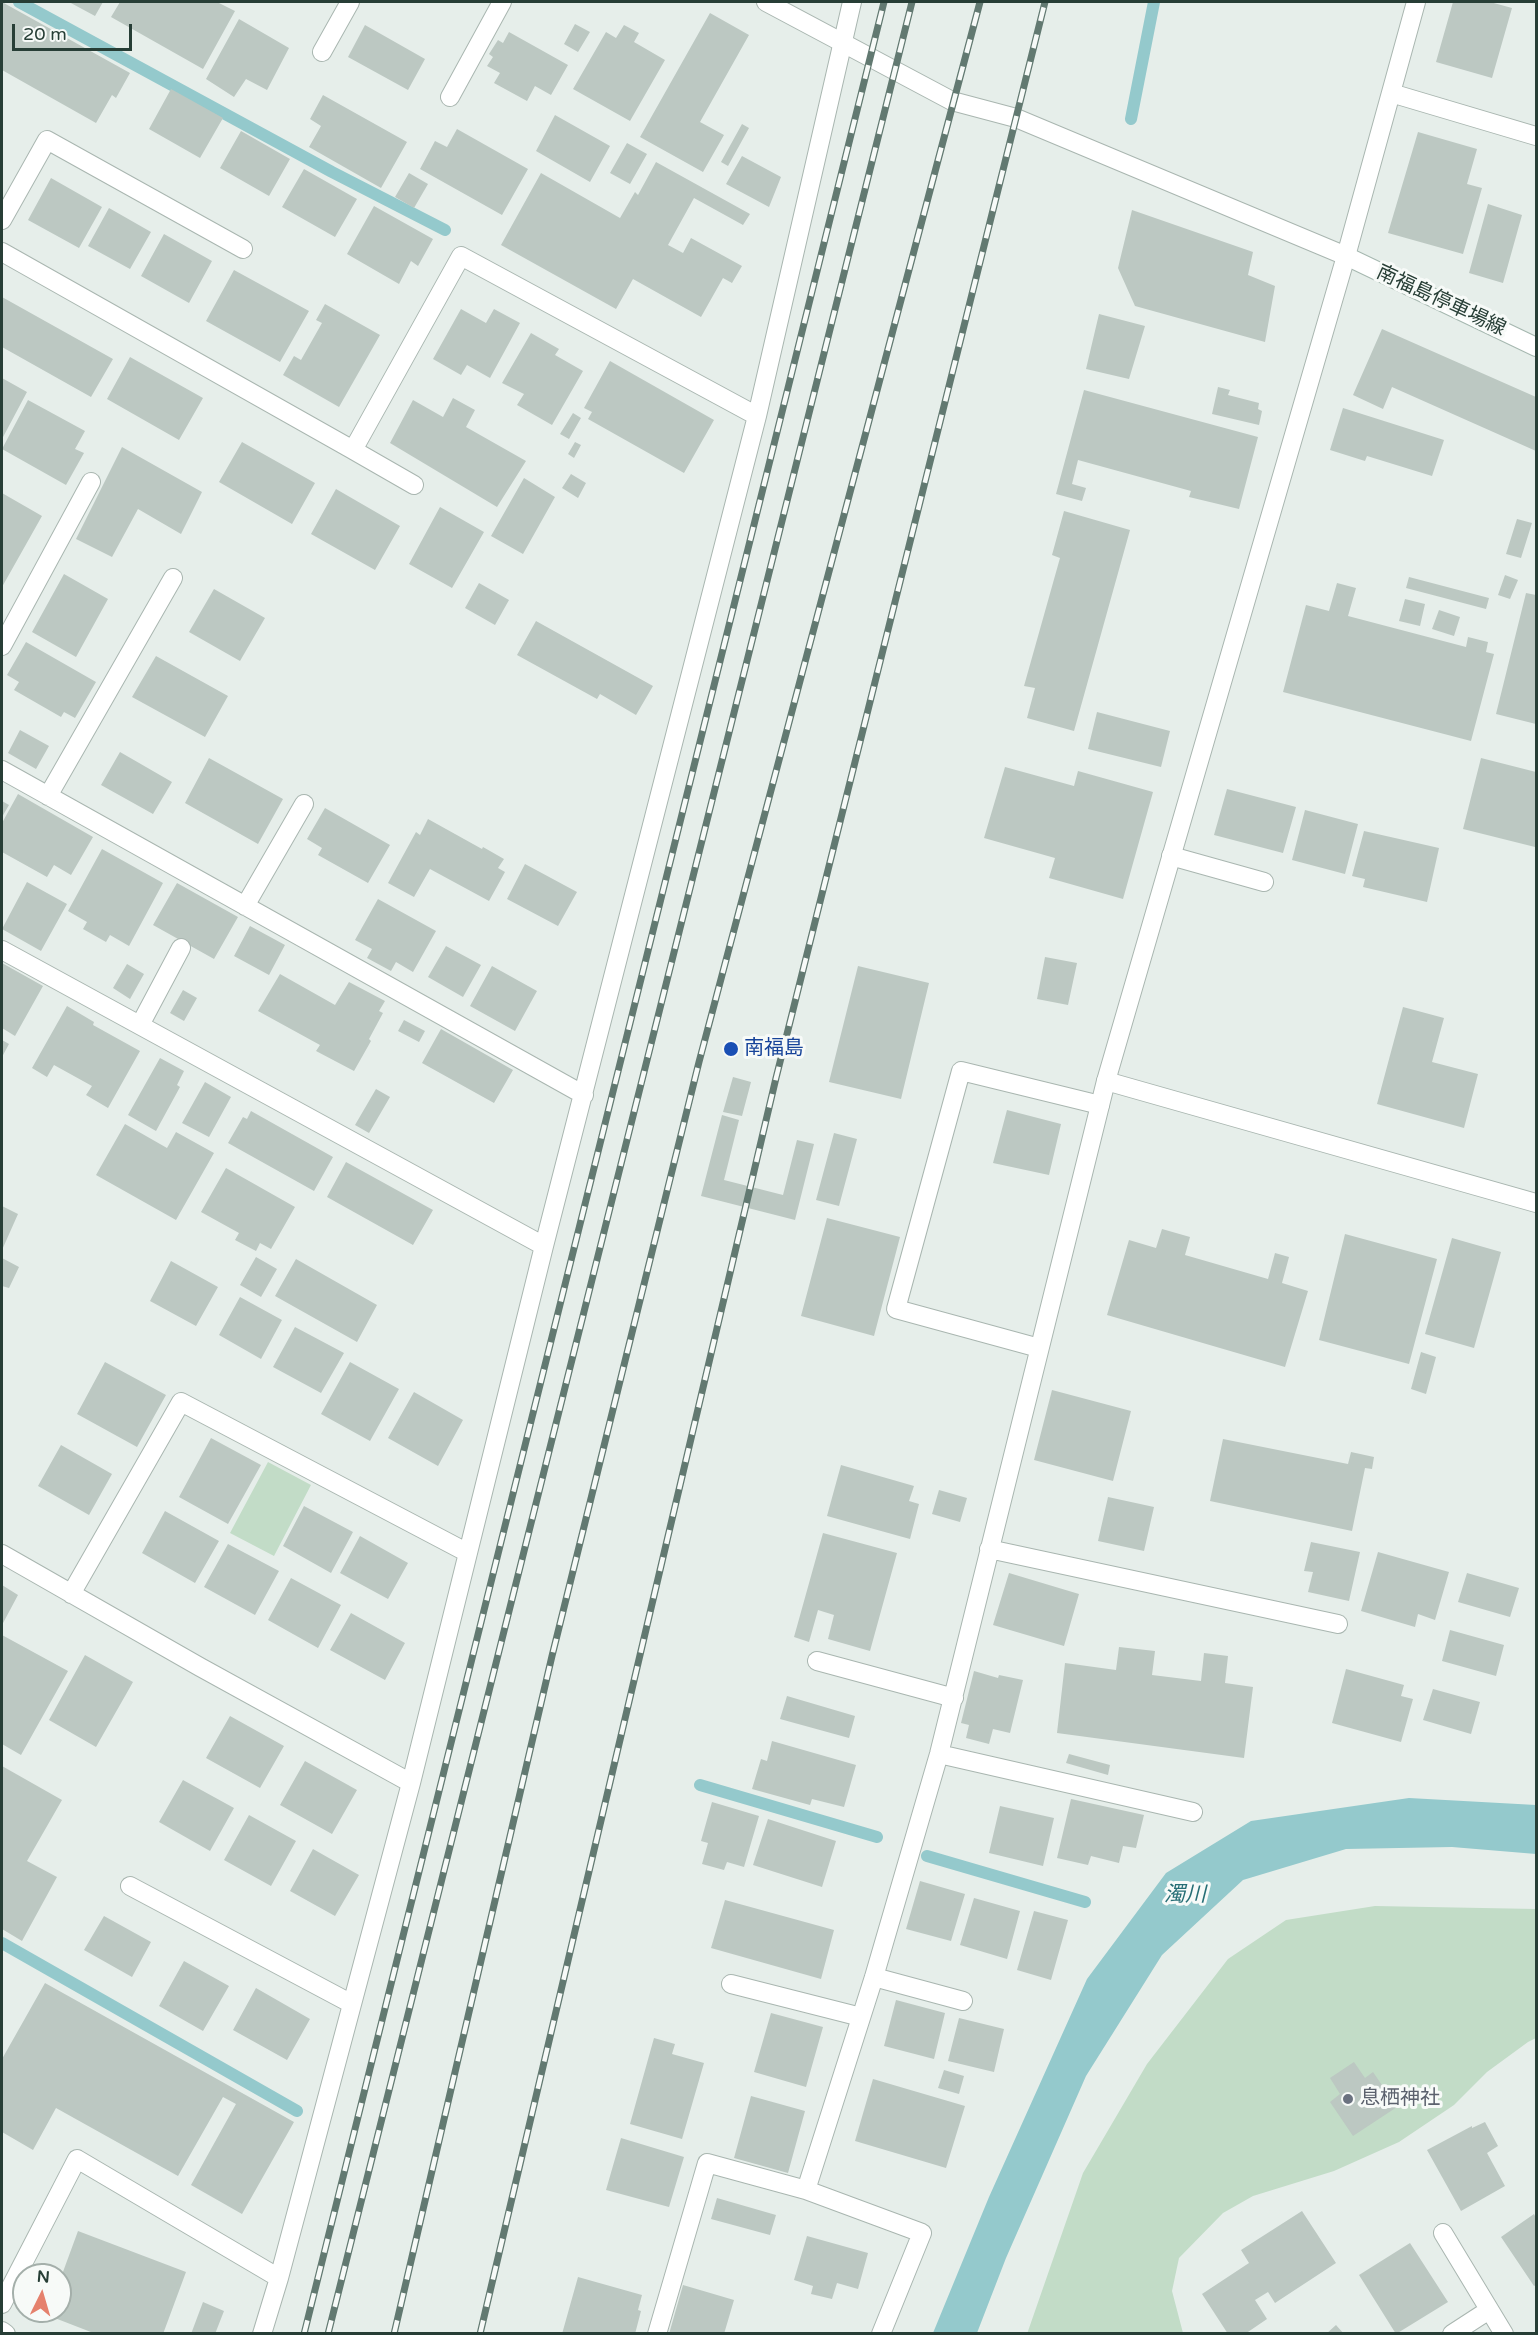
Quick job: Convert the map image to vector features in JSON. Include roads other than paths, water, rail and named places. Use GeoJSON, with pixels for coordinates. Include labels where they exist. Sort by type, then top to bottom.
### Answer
{"type":"FeatureCollection","features":[{"type":"Feature","properties":{"kind":"street"},"geometry":{"type":"LineString","coordinates":[[322,52],[350,2]]}},
{"type":"Feature","properties":{"kind":"street"},"geometry":{"type":"LineString","coordinates":[[450,97],[502,2]]}},
{"type":"Feature","properties":{"kind":"street","name":"南福島停車場線"},"geometry":{"type":"LineString","coordinates":[[766,2],[952,101],[1016,118],[1346,256],[1536,346]]}},
{"type":"Feature","properties":{"kind":"street"},"geometry":{"type":"LineString","coordinates":[[262,2334],[411,1783],[544,1246],[757,416],[852,2]]}},
{"type":"Feature","properties":{"kind":"street"},"geometry":{"type":"LineString","coordinates":[[806,2190],[874,1977],[939,1754],[988,1549],[1106,1081],[1346,256],[1416,2]]}},
{"type":"Feature","properties":{"kind":"street"},"geometry":{"type":"LineString","coordinates":[[1391,93],[1536,136]]}},
{"type":"Feature","properties":{"kind":"street"},"geometry":{"type":"LineString","coordinates":[[2,220],[47,140],[243,249]]}},
{"type":"Feature","properties":{"kind":"street"},"geometry":{"type":"LineString","coordinates":[[2,252],[414,485]]}},
{"type":"Feature","properties":{"kind":"street"},"geometry":{"type":"LineString","coordinates":[[353,450],[460,256],[757,416]]}},
{"type":"Feature","properties":{"kind":"street"},"geometry":{"type":"LineString","coordinates":[[2,646],[91,482]]}},
{"type":"Feature","properties":{"kind":"street"},"geometry":{"type":"LineString","coordinates":[[48,796],[173,578]]}},
{"type":"Feature","properties":{"kind":"street"},"geometry":{"type":"LineString","coordinates":[[2,770],[584,1095]]}},
{"type":"Feature","properties":{"kind":"street"},"geometry":{"type":"LineString","coordinates":[[245,906],[304,804]]}},
{"type":"Feature","properties":{"kind":"street"},"geometry":{"type":"LineString","coordinates":[[1172,856],[1264,882]]}},
{"type":"Feature","properties":{"kind":"street"},"geometry":{"type":"LineString","coordinates":[[140,1025],[181,948]]}},
{"type":"Feature","properties":{"kind":"street"},"geometry":{"type":"LineString","coordinates":[[2,950],[544,1246]]}},
{"type":"Feature","properties":{"kind":"street"},"geometry":{"type":"LineString","coordinates":[[1039,1348],[896,1309],[962,1071],[1100,1105]]}},
{"type":"Feature","properties":{"kind":"street"},"geometry":{"type":"LineString","coordinates":[[1106,1081],[1536,1203]]}},
{"type":"Feature","properties":{"kind":"street"},"geometry":{"type":"LineString","coordinates":[[71,1594],[181,1402],[468,1552]]}},
{"type":"Feature","properties":{"kind":"street"},"geometry":{"type":"LineString","coordinates":[[988,1549],[1338,1624]]}},
{"type":"Feature","properties":{"kind":"street"},"geometry":{"type":"LineString","coordinates":[[2,1554],[411,1783]]}},
{"type":"Feature","properties":{"kind":"street"},"geometry":{"type":"LineString","coordinates":[[817,1661],[954,1698]]}},
{"type":"Feature","properties":{"kind":"street"},"geometry":{"type":"LineString","coordinates":[[939,1754],[1193,1812]]}},
{"type":"Feature","properties":{"kind":"street"},"geometry":{"type":"LineString","coordinates":[[130,1886],[352,2004]]}},
{"type":"Feature","properties":{"kind":"street"},"geometry":{"type":"LineString","coordinates":[[874,1977],[963,2001]]}},
{"type":"Feature","properties":{"kind":"street"},"geometry":{"type":"LineString","coordinates":[[731,1984],[861,2017]]}},
{"type":"Feature","properties":{"kind":"street"},"geometry":{"type":"LineString","coordinates":[[2,2304],[77,2159],[279,2278]]}},
{"type":"Feature","properties":{"kind":"street"},"geometry":{"type":"LineString","coordinates":[[657,2334],[707,2163],[806,2190],[922,2233],[881,2334]]}},
{"type":"Feature","properties":{"kind":"street"},"geometry":{"type":"LineString","coordinates":[[1443,2233],[1504,2334]]}},
{"type":"Feature","properties":{"kind":"street"},"geometry":{"type":"LineString","coordinates":[[1452,2334],[1489,2310]]}},
{"type":"Feature","properties":{"kind":"street"},"geometry":{"type":"LineString","coordinates":[[2,2331],[6,2334]]}},
{"type":"Feature","properties":{"kind":"water","name":"濁川"},"geometry":{"type":"Polygon","coordinates":[[[1409,1798],[1536,1805],[1536,1854],[1452,1847],[1346,1849],[1243,1880],[1162,1955],[1086,2076],[1006,2258],[977,2333],[933,2333],[989,2197],[1087,1979],[1166,1873],[1251,1821],[1409,1798]]]}},
{"type":"Feature","properties":{"kind":"waterway"},"geometry":{"type":"LineString","coordinates":[[19,2],[332,172],[445,230]]}},
{"type":"Feature","properties":{"kind":"waterway"},"geometry":{"type":"LineString","coordinates":[[1131,119],[1154,2]]}},
{"type":"Feature","properties":{"kind":"waterway"},"geometry":{"type":"LineString","coordinates":[[700,1785],[877,1837]]}},
{"type":"Feature","properties":{"kind":"waterway"},"geometry":{"type":"LineString","coordinates":[[927,1856],[1085,1902]]}},
{"type":"Feature","properties":{"kind":"waterway"},"geometry":{"type":"LineString","coordinates":[[2,1943],[297,2111]]}},
{"type":"Feature","properties":{"kind":"railway"},"geometry":{"type":"LineString","coordinates":[[304,2334],[884,2]]}},
{"type":"Feature","properties":{"kind":"railway"},"geometry":{"type":"LineString","coordinates":[[328,2334],[912,2]]}},
{"type":"Feature","properties":{"kind":"railway"},"geometry":{"type":"LineString","coordinates":[[394,2334],[552,1656],[699,1062],[980,2]]}},
{"type":"Feature","properties":{"kind":"railway"},"geometry":{"type":"LineString","coordinates":[[480,2334],[776,1078],[1045,2]]}},
{"type":"Feature","properties":{"kind":"place","name":"南福島"},"geometry":{"type":"Point","coordinates":[731,1049]}},
{"type":"Feature","properties":{"kind":"place","name":"息栖神社"},"geometry":{"type":"Point","coordinates":[1348,2099]}}]}
